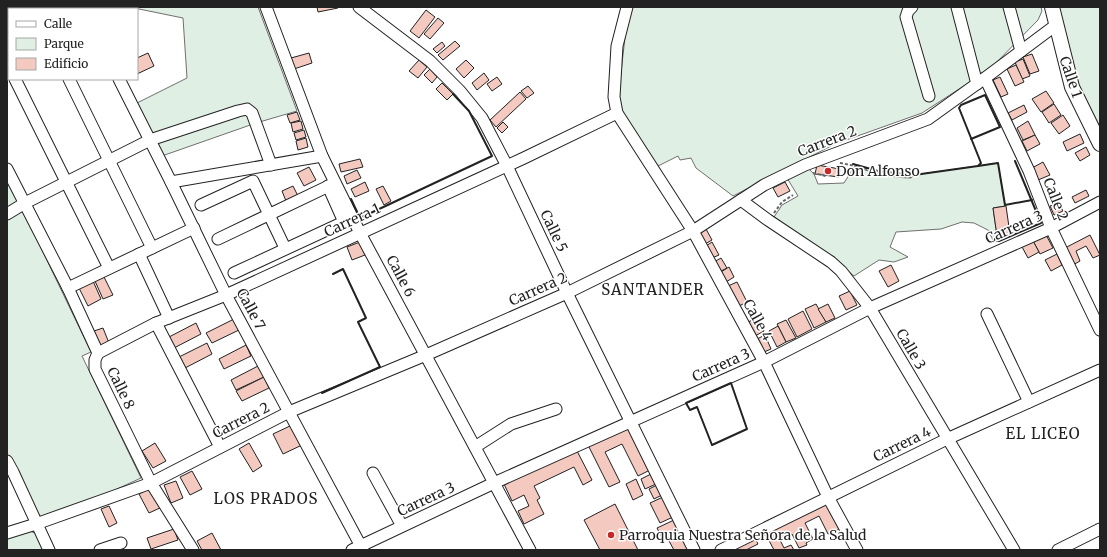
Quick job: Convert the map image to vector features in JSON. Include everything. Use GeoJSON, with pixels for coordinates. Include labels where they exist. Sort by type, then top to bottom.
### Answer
{"type":"FeatureCollection","features":[{"type":"Feature","properties":{"kind":"main road","name":"Calle 1"},"geometry":{"type":"LineString","coordinates":[[1052,7],[1072,87],[1100,144]]}},
{"type":"Feature","properties":{"kind":"street","name":"Calle 6"},"geometry":{"type":"LineString","coordinates":[[266,7],[332,184],[360,233],[530,550]]}},
{"type":"Feature","properties":{"kind":"street","name":"Calle 5"},"geometry":{"type":"LineString","coordinates":[[359,7],[430,61],[460,91],[482,118],[507,166],[567,293],[694,550]]}},
{"type":"Feature","properties":{"kind":"street"},"geometry":{"type":"LineString","coordinates":[[617,113],[614,97],[617,46],[627,7]]}},
{"type":"Feature","properties":{"kind":"street"},"geometry":{"type":"LineString","coordinates":[[912,7],[908,11],[906,17],[929,96]]}},
{"type":"Feature","properties":{"kind":"street","name":"Calle 2"},"geometry":{"type":"LineString","coordinates":[[957,7],[981,81],[1029,171],[1051,228],[1100,330]]}},
{"type":"Feature","properties":{"kind":"street"},"geometry":{"type":"LineString","coordinates":[[1009,7],[1021,51]]}},
{"type":"Feature","properties":{"kind":"street","name":"Carrera 2"},"geometry":{"type":"LineString","coordinates":[[7,533],[151,483],[289,412],[426,355],[567,293],[693,231],[764,185],[798,168],[928,119],[1056,25]]}},
{"type":"Feature","properties":{"kind":"street"},"geometry":{"type":"LineString","coordinates":[[16,80],[109,268]]}},
{"type":"Feature","properties":{"kind":"street"},"geometry":{"type":"LineString","coordinates":[[68,80],[152,248]]}},
{"type":"Feature","properties":{"kind":"street","name":"Calle 7"},"geometry":{"type":"LineString","coordinates":[[120,80],[226,295],[289,412],[358,549]]}},
{"type":"Feature","properties":{"kind":"street"},"geometry":{"type":"LineString","coordinates":[[7,214],[25,203],[150,140],[247,109],[252,113],[271,165]]}},
{"type":"Feature","properties":{"kind":"street","name":"Carrera 1"},"geometry":{"type":"LineString","coordinates":[[98,353],[156,323],[226,295],[507,166],[617,113]]}},
{"type":"Feature","properties":{"kind":"street","name":"Calle 4"},"geometry":{"type":"LineString","coordinates":[[617,113],[693,231],[764,362],[828,497],[857,550]]}},
{"type":"Feature","properties":{"kind":"street"},"geometry":{"type":"LineString","coordinates":[[171,182],[322,156]]}},
{"type":"Feature","properties":{"kind":"street","name":"Calle 8"},"geometry":{"type":"LineString","coordinates":[[7,169],[68,288],[98,353],[95,360],[95,369],[151,483],[192,550]]}},
{"type":"Feature","properties":{"kind":"street"},"geometry":{"type":"LineString","coordinates":[[201,205],[253,181],[285,248]]}},
{"type":"Feature","properties":{"kind":"street"},"geometry":{"type":"LineString","coordinates":[[218,239],[332,184],[344,222],[285,248],[234,273]]}},
{"type":"Feature","properties":{"kind":"street","name":"Calle 3"},"geometry":{"type":"LineString","coordinates":[[741,200],[831,262],[842,272],[870,308],[1014,550]]}},
{"type":"Feature","properties":{"kind":"street","name":"Carrera 3"},"geometry":{"type":"LineString","coordinates":[[358,549],[402,526],[494,483],[764,362],[870,308],[1051,228],[1100,202]]}},
{"type":"Feature","properties":{"kind":"street"},"geometry":{"type":"LineString","coordinates":[[68,288],[194,228]]}},
{"type":"Feature","properties":{"kind":"street"},"geometry":{"type":"LineString","coordinates":[[139,254],[169,318]]}},
{"type":"Feature","properties":{"kind":"street"},"geometry":{"type":"LineString","coordinates":[[987,314],[1029,402]]}},
{"type":"Feature","properties":{"kind":"street"},"geometry":{"type":"LineString","coordinates":[[156,323],[220,447]]}},
{"type":"Feature","properties":{"kind":"street","name":"Carrera 4"},"geometry":{"type":"LineString","coordinates":[[721,550],[947,439],[1100,370]]}},
{"type":"Feature","properties":{"kind":"street"},"geometry":{"type":"LineString","coordinates":[[475,447],[510,424],[556,409]]}},
{"type":"Feature","properties":{"kind":"street"},"geometry":{"type":"LineString","coordinates":[[7,461],[49,550]]}},
{"type":"Feature","properties":{"kind":"street"},"geometry":{"type":"LineString","coordinates":[[373,473],[402,526]]}},
{"type":"Feature","properties":{"kind":"street"},"geometry":{"type":"LineString","coordinates":[[1058,550],[1100,530]]}},
{"type":"Feature","properties":{"kind":"street"},"geometry":{"type":"LineString","coordinates":[[100,550],[121,543]]}},
{"type":"Feature","properties":{"kind":"path"},"geometry":{"type":"LineString","coordinates":[[824,158],[829,162],[855,166],[897,176],[911,177]]}},
{"type":"Feature","properties":{"kind":"path"},"geometry":{"type":"LineString","coordinates":[[768,220],[782,202],[793,195]]}},
{"type":"Feature","properties":{"kind":"green space"},"geometry":{"type":"Polygon","coordinates":[[[258,7],[297,111],[256,123],[159,157],[135,104],[187,78],[183,18],[138,8],[30,8],[258,7]]]}},
{"type":"Feature","properties":{"kind":"green space"},"geometry":{"type":"Polygon","coordinates":[[[630,7],[1041,7],[1042,11],[1038,20],[990,69],[922,113],[835,144],[733,196],[696,168],[691,158],[680,160],[678,156],[658,166],[624,115],[618,99],[628,11],[630,7]]]}},
{"type":"Feature","properties":{"kind":"green space"},"geometry":{"type":"Polygon","coordinates":[[[1050,7],[1100,7],[1100,142],[1050,7]]]}},
{"type":"Feature","properties":{"kind":"green space"},"geometry":{"type":"Polygon","coordinates":[[[998,163],[1005,206],[993,208],[999,241],[994,242],[988,230],[974,223],[962,222],[941,229],[896,232],[890,247],[908,257],[894,262],[879,260],[854,276],[836,261],[774,217],[782,205],[798,196],[787,178],[807,167],[814,174],[818,184],[844,183],[854,167],[889,176],[911,178],[914,175],[998,163]]]}},
{"type":"Feature","properties":{"kind":"green space"},"geometry":{"type":"Polygon","coordinates":[[[7,177],[91,352],[82,356],[141,478],[95,499],[38,517],[7,456],[7,177]]]}},
{"type":"Feature","properties":{"kind":"green space"},"geometry":{"type":"Polygon","coordinates":[[[28,531],[37,535],[45,550],[7,550],[7,538],[28,531]]]}},
{"type":"Feature","properties":{"kind":"building"},"geometry":{"type":"Polygon","coordinates":[[[317,7],[338,7],[338,8],[318,12],[317,7]]]}},
{"type":"Feature","properties":{"kind":"building"},"geometry":{"type":"Polygon","coordinates":[[[426,10],[435,17],[419,38],[410,31],[426,10]]]}},
{"type":"Feature","properties":{"kind":"building"},"geometry":{"type":"Polygon","coordinates":[[[438,18],[444,23],[430,39],[424,34],[438,18]]]}},
{"type":"Feature","properties":{"kind":"building"},"geometry":{"type":"Polygon","coordinates":[[[455,41],[460,46],[443,60],[438,55],[455,41]]]}},
{"type":"Feature","properties":{"kind":"building"},"geometry":{"type":"Polygon","coordinates":[[[442,42],[445,46],[437,53],[433,49],[442,42]]]}},
{"type":"Feature","properties":{"kind":"building"},"geometry":{"type":"Polygon","coordinates":[[[148,53],[154,66],[138,74],[138,58],[148,53]]]}},
{"type":"Feature","properties":{"kind":"building"},"geometry":{"type":"Polygon","coordinates":[[[309,53],[312,63],[294,69],[291,58],[309,53]]]}},
{"type":"Feature","properties":{"kind":"building"},"geometry":{"type":"Polygon","coordinates":[[[1032,54],[1039,71],[1030,74],[1023,57],[1032,54]]]}},
{"type":"Feature","properties":{"kind":"building"},"geometry":{"type":"Polygon","coordinates":[[[1023,59],[1030,76],[1022,79],[1015,62],[1023,59]]]}},
{"type":"Feature","properties":{"kind":"building"},"geometry":{"type":"Polygon","coordinates":[[[419,60],[427,67],[418,78],[409,71],[419,60]]]}},
{"type":"Feature","properties":{"kind":"building"},"geometry":{"type":"Polygon","coordinates":[[[466,60],[474,68],[464,78],[456,69],[466,60]]]}},
{"type":"Feature","properties":{"kind":"building"},"geometry":{"type":"Polygon","coordinates":[[[1016,65],[1024,82],[1015,86],[1007,69],[1016,65]]]}},
{"type":"Feature","properties":{"kind":"building"},"geometry":{"type":"Polygon","coordinates":[[[430,69],[437,77],[432,83],[424,75],[430,69]]]}},
{"type":"Feature","properties":{"kind":"building"},"geometry":{"type":"Polygon","coordinates":[[[484,73],[489,80],[477,90],[472,83],[484,73]]]}},
{"type":"Feature","properties":{"kind":"building"},"geometry":{"type":"Polygon","coordinates":[[[497,77],[502,84],[492,91],[487,84],[497,77]]]}},
{"type":"Feature","properties":{"kind":"building"},"geometry":{"type":"Polygon","coordinates":[[[1000,77],[1008,94],[1001,97],[993,80],[1000,77]]]}},
{"type":"Feature","properties":{"kind":"building"},"geometry":{"type":"Polygon","coordinates":[[[442,83],[453,94],[447,100],[436,89],[442,83]]]}},
{"type":"Feature","properties":{"kind":"building"},"geometry":{"type":"Polygon","coordinates":[[[528,86],[534,93],[527,98],[521,91],[528,86]]]}},
{"type":"Feature","properties":{"kind":"building"},"geometry":{"type":"Polygon","coordinates":[[[1046,91],[1054,103],[1041,112],[1032,99],[1046,91]]]}},
{"type":"Feature","properties":{"kind":"building"},"geometry":{"type":"Polygon","coordinates":[[[520,92],[526,99],[496,127],[490,120],[520,92]]]}},
{"type":"Feature","properties":{"kind":"building"},"geometry":{"type":"Polygon","coordinates":[[[1054,104],[1061,115],[1049,123],[1042,112],[1054,104]]]}},
{"type":"Feature","properties":{"kind":"building"},"geometry":{"type":"Polygon","coordinates":[[[1024,105],[1027,112],[1012,120],[1008,113],[1024,105]]]}},
{"type":"Feature","properties":{"kind":"building"},"geometry":{"type":"Polygon","coordinates":[[[297,112],[300,120],[290,123],[287,115],[297,112]]]}},
{"type":"Feature","properties":{"kind":"building"},"geometry":{"type":"Polygon","coordinates":[[[1063,115],[1070,126],[1059,134],[1051,123],[1063,115]]]}},
{"type":"Feature","properties":{"kind":"building"},"geometry":{"type":"Polygon","coordinates":[[[301,121],[303,129],[293,132],[291,123],[301,121]]]}},
{"type":"Feature","properties":{"kind":"building"},"geometry":{"type":"Polygon","coordinates":[[[1028,121],[1035,135],[1023,140],[1017,128],[1028,121]]]}},
{"type":"Feature","properties":{"kind":"building"},"geometry":{"type":"Polygon","coordinates":[[[503,122],[508,127],[502,133],[497,128],[503,122]]]}},
{"type":"Feature","properties":{"kind":"building"},"geometry":{"type":"Polygon","coordinates":[[[304,130],[306,137],[296,140],[294,133],[304,130]]]}},
{"type":"Feature","properties":{"kind":"building"},"geometry":{"type":"Polygon","coordinates":[[[1080,134],[1084,143],[1067,151],[1063,142],[1080,134]]]}},
{"type":"Feature","properties":{"kind":"building"},"geometry":{"type":"Polygon","coordinates":[[[1035,135],[1040,144],[1027,151],[1022,141],[1035,135]]]}},
{"type":"Feature","properties":{"kind":"building"},"geometry":{"type":"Polygon","coordinates":[[[306,138],[308,147],[298,150],[296,141],[306,138]]]}},
{"type":"Feature","properties":{"kind":"building"},"geometry":{"type":"Polygon","coordinates":[[[1086,147],[1090,155],[1080,161],[1075,153],[1086,147]]]}},
{"type":"Feature","properties":{"kind":"building"},"geometry":{"type":"Polygon","coordinates":[[[360,159],[363,167],[341,172],[339,164],[360,159]]]}},
{"type":"Feature","properties":{"kind":"building"},"geometry":{"type":"Polygon","coordinates":[[[1043,162],[1050,175],[1038,180],[1032,168],[1043,162]]]}},
{"type":"Feature","properties":{"kind":"building","name":"Don Alfonso"},"geometry":{"type":"Polygon","coordinates":[[[817,165],[840,169],[839,177],[815,174],[817,165]]]}},
{"type":"Feature","properties":{"kind":"building"},"geometry":{"type":"Polygon","coordinates":[[[309,167],[316,180],[304,186],[297,173],[309,167]]]}},
{"type":"Feature","properties":{"kind":"building"},"geometry":{"type":"Polygon","coordinates":[[[357,170],[361,178],[347,184],[344,176],[357,170]]]}},
{"type":"Feature","properties":{"kind":"building"},"geometry":{"type":"Polygon","coordinates":[[[365,182],[369,191],[355,197],[351,189],[365,182]]]}},
{"type":"Feature","properties":{"kind":"building"},"geometry":{"type":"Polygon","coordinates":[[[785,182],[790,191],[778,197],[773,188],[785,182]]]}},
{"type":"Feature","properties":{"kind":"building"},"geometry":{"type":"Polygon","coordinates":[[[293,186],[298,196],[286,201],[282,191],[293,186]]]}},
{"type":"Feature","properties":{"kind":"building"},"geometry":{"type":"Polygon","coordinates":[[[383,186],[391,201],[384,205],[376,189],[383,186]]]}},
{"type":"Feature","properties":{"kind":"building"},"geometry":{"type":"Polygon","coordinates":[[[1086,190],[1089,196],[1075,203],[1072,197],[1086,190]]]}},
{"type":"Feature","properties":{"kind":"building"},"geometry":{"type":"Polygon","coordinates":[[[1058,202],[1063,211],[1054,215],[1050,206],[1058,202]]]}},
{"type":"Feature","properties":{"kind":"building"},"geometry":{"type":"Polygon","coordinates":[[[1006,206],[1010,234],[997,236],[993,208],[1006,206]]]}},
{"type":"Feature","properties":{"kind":"building"},"geometry":{"type":"Polygon","coordinates":[[[706,229],[712,240],[705,244],[699,232],[706,229]]]}},
{"type":"Feature","properties":{"kind":"building"},"geometry":{"type":"Polygon","coordinates":[[[1045,233],[1053,248],[1040,254],[1032,239],[1045,233]]]}},
{"type":"Feature","properties":{"kind":"building"},"geometry":{"type":"Polygon","coordinates":[[[1090,235],[1100,255],[1093,258],[1086,246],[1076,251],[1080,261],[1073,265],[1065,248],[1090,235]]]}},
{"type":"Feature","properties":{"kind":"building"},"geometry":{"type":"Polygon","coordinates":[[[1032,239],[1039,252],[1028,258],[1021,245],[1032,239]]]}},
{"type":"Feature","properties":{"kind":"building"},"geometry":{"type":"Polygon","coordinates":[[[360,242],[365,255],[352,260],[347,247],[360,242]]]}},
{"type":"Feature","properties":{"kind":"building"},"geometry":{"type":"Polygon","coordinates":[[[712,242],[719,255],[712,258],[706,246],[712,242]]]}},
{"type":"Feature","properties":{"kind":"building"},"geometry":{"type":"Polygon","coordinates":[[[1057,254],[1062,265],[1051,271],[1045,260],[1057,254]]]}},
{"type":"Feature","properties":{"kind":"building"},"geometry":{"type":"Polygon","coordinates":[[[721,258],[727,268],[719,272],[714,262],[721,258]]]}},
{"type":"Feature","properties":{"kind":"building"},"geometry":{"type":"Polygon","coordinates":[[[891,265],[899,281],[888,287],[879,271],[891,265]]]}},
{"type":"Feature","properties":{"kind":"building"},"geometry":{"type":"Polygon","coordinates":[[[729,267],[734,277],[726,282],[721,272],[729,267]]]}},
{"type":"Feature","properties":{"kind":"building"},"geometry":{"type":"Polygon","coordinates":[[[104,277],[113,295],[103,299],[95,281],[104,277]]]}},
{"type":"Feature","properties":{"kind":"building"},"geometry":{"type":"Polygon","coordinates":[[[93,281],[101,299],[88,306],[79,288],[93,281]]]}},
{"type":"Feature","properties":{"kind":"building"},"geometry":{"type":"Polygon","coordinates":[[[737,282],[747,302],[739,306],[728,286],[737,282]]]}},
{"type":"Feature","properties":{"kind":"building"},"geometry":{"type":"Polygon","coordinates":[[[850,291],[857,305],[846,310],[839,296],[850,291]]]}},
{"type":"Feature","properties":{"kind":"building"},"geometry":{"type":"Polygon","coordinates":[[[816,304],[826,322],[814,328],[805,309],[816,304]]]}},
{"type":"Feature","properties":{"kind":"building"},"geometry":{"type":"Polygon","coordinates":[[[828,304],[835,318],[826,322],[818,309],[828,304]]]}},
{"type":"Feature","properties":{"kind":"building"},"geometry":{"type":"Polygon","coordinates":[[[803,311],[812,329],[797,337],[788,319],[803,311]]]}},
{"type":"Feature","properties":{"kind":"building"},"geometry":{"type":"Polygon","coordinates":[[[757,318],[764,331],[755,336],[748,322],[757,318]]]}},
{"type":"Feature","properties":{"kind":"building"},"geometry":{"type":"Polygon","coordinates":[[[234,319],[239,330],[212,343],[206,333],[234,319]]]}},
{"type":"Feature","properties":{"kind":"building"},"geometry":{"type":"Polygon","coordinates":[[[786,320],[796,338],[786,342],[777,324],[786,320]]]}},
{"type":"Feature","properties":{"kind":"building"},"geometry":{"type":"Polygon","coordinates":[[[196,323],[201,334],[174,348],[169,337],[196,323]]]}},
{"type":"Feature","properties":{"kind":"building"},"geometry":{"type":"Polygon","coordinates":[[[778,326],[786,342],[777,347],[769,331],[778,326]]]}},
{"type":"Feature","properties":{"kind":"building"},"geometry":{"type":"Polygon","coordinates":[[[103,328],[109,343],[97,348],[91,332],[103,328]]]}},
{"type":"Feature","properties":{"kind":"building"},"geometry":{"type":"Polygon","coordinates":[[[765,335],[771,349],[764,352],[757,339],[765,335]]]}},
{"type":"Feature","properties":{"kind":"building"},"geometry":{"type":"Polygon","coordinates":[[[207,343],[212,354],[185,368],[179,357],[207,343]]]}},
{"type":"Feature","properties":{"kind":"building"},"geometry":{"type":"Polygon","coordinates":[[[246,345],[251,356],[224,369],[219,359],[246,345]]]}},
{"type":"Feature","properties":{"kind":"building"},"geometry":{"type":"Polygon","coordinates":[[[258,366],[264,377],[236,390],[231,380],[258,366]]]}},
{"type":"Feature","properties":{"kind":"building"},"geometry":{"type":"Polygon","coordinates":[[[264,377],[269,388],[242,401],[236,391],[264,377]]]}},
{"type":"Feature","properties":{"kind":"building"},"geometry":{"type":"Polygon","coordinates":[[[292,425],[302,445],[283,454],[273,434],[292,425]]]}},
{"type":"Feature","properties":{"kind":"building"},"geometry":{"type":"Polygon","coordinates":[[[629,425],[650,470],[638,476],[622,444],[605,452],[620,482],[609,487],[588,445],[629,425]]]}},
{"type":"Feature","properties":{"kind":"building"},"geometry":{"type":"Polygon","coordinates":[[[155,443],[166,461],[153,468],[142,451],[155,443]]]}},
{"type":"Feature","properties":{"kind":"building"},"geometry":{"type":"Polygon","coordinates":[[[249,443],[262,466],[253,472],[239,449],[249,443]]]}},
{"type":"Feature","properties":{"kind":"building"},"geometry":{"type":"Polygon","coordinates":[[[576,449],[592,480],[583,485],[574,467],[534,486],[540,498],[537,500],[544,514],[524,524],[518,511],[529,506],[524,495],[512,501],[504,484],[576,449]]]}},
{"type":"Feature","properties":{"kind":"building"},"geometry":{"type":"Polygon","coordinates":[[[192,471],[202,489],[190,495],[180,477],[192,471]]]}},
{"type":"Feature","properties":{"kind":"building"},"geometry":{"type":"Polygon","coordinates":[[[651,474],[656,484],[645,489],[641,479],[651,474]]]}},
{"type":"Feature","properties":{"kind":"building"},"geometry":{"type":"Polygon","coordinates":[[[636,479],[643,495],[633,500],[626,484],[636,479]]]}},
{"type":"Feature","properties":{"kind":"building"},"geometry":{"type":"Polygon","coordinates":[[[176,481],[183,498],[171,503],[164,485],[176,481]]]}},
{"type":"Feature","properties":{"kind":"building"},"geometry":{"type":"Polygon","coordinates":[[[657,485],[662,495],[654,499],[649,489],[657,485]]]}},
{"type":"Feature","properties":{"kind":"building"},"geometry":{"type":"Polygon","coordinates":[[[151,488],[162,507],[149,513],[139,494],[151,488]]]}},
{"type":"Feature","properties":{"kind":"building"},"geometry":{"type":"Polygon","coordinates":[[[663,497],[673,517],[660,523],[650,503],[663,497]]]}},
{"type":"Feature","properties":{"kind":"building"},"geometry":{"type":"Polygon","coordinates":[[[824,501],[839,529],[828,534],[819,516],[805,523],[813,539],[806,543],[807,545],[799,548],[792,534],[780,540],[784,548],[791,545],[794,550],[774,550],[764,531],[824,501]]]}},
{"type":"Feature","properties":{"kind":"building","name":"Parroquia Nuestra Señora de la Salud"},"geometry":{"type":"Polygon","coordinates":[[[615,504],[638,550],[600,550],[584,520],[615,504]]]}},
{"type":"Feature","properties":{"kind":"building"},"geometry":{"type":"Polygon","coordinates":[[[109,506],[117,523],[109,527],[101,509],[109,506]]]}},
{"type":"Feature","properties":{"kind":"building"},"geometry":{"type":"Polygon","coordinates":[[[674,520],[680,532],[663,540],[657,528],[674,520]]]}},
{"type":"Feature","properties":{"kind":"building"},"geometry":{"type":"Polygon","coordinates":[[[174,529],[178,540],[151,549],[147,538],[174,529]]]}},
{"type":"Feature","properties":{"kind":"building"},"geometry":{"type":"Polygon","coordinates":[[[212,533],[221,550],[202,550],[197,541],[212,533]]]}},
{"type":"Feature","properties":{"kind":"building"},"geometry":{"type":"Polygon","coordinates":[[[682,535],[690,550],[674,550],[669,541],[682,535]]]}},
{"type":"Feature","properties":{"kind":"building"},"geometry":{"type":"Polygon","coordinates":[[[754,536],[758,544],[746,550],[726,550],[754,536]]]}},
{"type":"Feature","properties":{"kind":"wall"},"geometry":{"type":"LineString","coordinates":[[351,199],[360,218],[492,156],[469,111],[453,94]]}},
{"type":"Feature","properties":{"kind":"wall"},"geometry":{"type":"LineString","coordinates":[[853,164],[878,171],[914,175],[978,166],[981,163],[959,108],[961,105],[985,95],[1000,127],[971,139]]}},
{"type":"Feature","properties":{"kind":"wall"},"geometry":{"type":"LineString","coordinates":[[999,241],[1041,223],[1015,161]]}},
{"type":"Feature","properties":{"kind":"wall"},"geometry":{"type":"LineString","coordinates":[[978,166],[998,163],[1005,205],[1032,200]]}},
{"type":"Feature","properties":{"kind":"wall"},"geometry":{"type":"LineString","coordinates":[[322,393],[380,367],[358,322],[366,318],[343,269],[333,274]]}},
{"type":"Feature","properties":{"kind":"wall"},"geometry":{"type":"LineString","coordinates":[[731,383],[747,429],[712,445],[697,407],[690,410],[686,403],[731,383]]}},
{"type":"Feature","properties":{"kind":"place","name":"Don Alfonso"},"geometry":{"type":"Point","coordinates":[828,171]}},
{"type":"Feature","properties":{"kind":"place","name":"Parroquia Nuestra Señora de la Salud"},"geometry":{"type":"Point","coordinates":[611,535]}},
{"type":"Feature","properties":{"kind":"district","name":"SANTANDER"},"geometry":{"type":"Point","coordinates":[653,289]}},
{"type":"Feature","properties":{"kind":"district","name":"EL LICEO"},"geometry":{"type":"Point","coordinates":[1043,433]}},
{"type":"Feature","properties":{"kind":"district","name":"LOS PRADOS"},"geometry":{"type":"Point","coordinates":[266,498]}}]}
